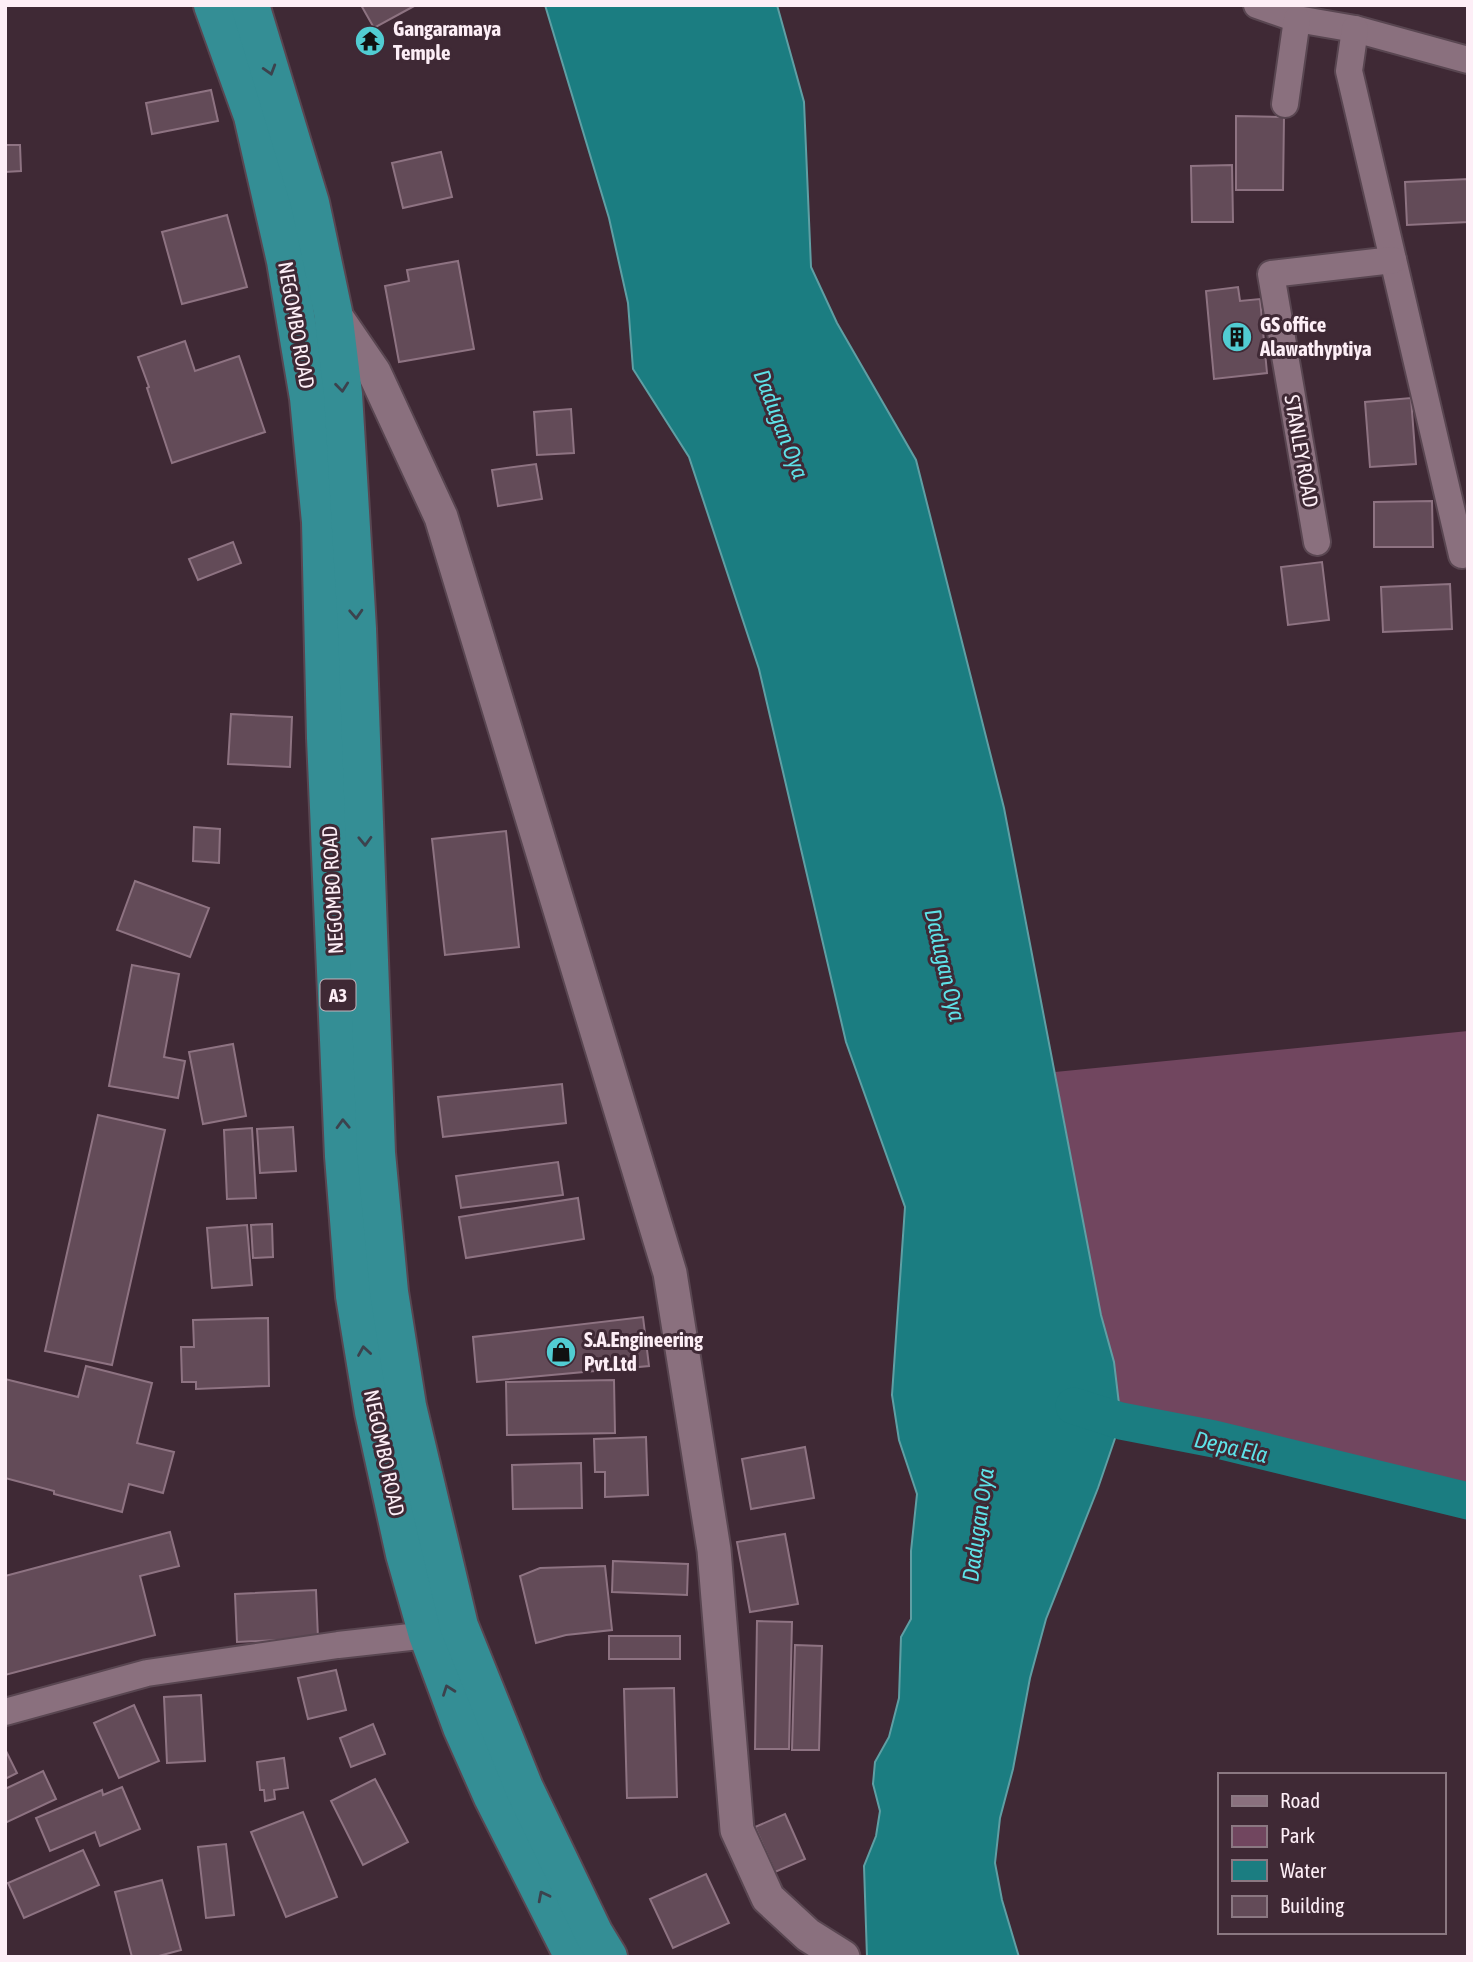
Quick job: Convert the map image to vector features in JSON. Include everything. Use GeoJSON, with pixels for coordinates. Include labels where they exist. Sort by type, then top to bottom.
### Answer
{"type":"FeatureCollection","features":[{"type":"Feature","properties":{"kind":"highway","name":"NEGOMBO ROAD"},"geometry":{"type":"LineString","coordinates":[[213,5],[253,116],[286,261],[309,398],[321,522],[326,738],[344,1156],[355,1296],[388,1476],[405,1554],[428,1635],[462,1727],[493,1797],[575,1957]]}},
{"type":"Feature","properties":{"kind":"highway","name":"NEGOMBO ROAD"},"geometry":{"type":"LineString","coordinates":[[250,5],[310,203],[333,312],[343,394],[357,629],[376,1153],[389,1292],[407,1406],[459,1626],[524,1788],[594,1934],[608,1957]]}},
{"type":"Feature","properties":{"kind":"street"},"geometry":{"type":"LineString","coordinates":[[1256,5],[1297,19],[1354,29],[1468,60]]}},
{"type":"Feature","properties":{"kind":"street"},"geometry":{"type":"LineString","coordinates":[[1285,104],[1297,19]]}},
{"type":"Feature","properties":{"kind":"street"},"geometry":{"type":"LineString","coordinates":[[1354,29],[1349,71],[1462,555]]}},
{"type":"Feature","properties":{"kind":"street","name":"STANLEY ROAD"},"geometry":{"type":"LineString","coordinates":[[1317,542],[1271,274],[1393,260]]}},
{"type":"Feature","properties":{"kind":"street"},"geometry":{"type":"LineString","coordinates":[[333,312],[374,372],[441,517],[670,1273],[714,1550],[737,1830],[768,1898],[808,1935],[843,1957]]}},
{"type":"Feature","properties":{"kind":"street"},"geometry":{"type":"LineString","coordinates":[[5,1712],[147,1673],[338,1645],[428,1635]]}},
{"type":"Feature","properties":{"kind":"green space"},"geometry":{"type":"Polygon","coordinates":[[[1468,1031],[1468,1489],[1121,1421],[1055,1072],[1468,1031]]]}},
{"type":"Feature","properties":{"kind":"water","name":"Dadugan Oya"},"geometry":{"type":"Polygon","coordinates":[[[545,5],[777,5],[804,102],[811,267],[837,323],[916,460],[1004,808],[1101,1315],[1114,1362],[1121,1421],[1098,1488],[1046,1619],[1030,1678],[1013,1769],[1000,1818],[995,1863],[1002,1900],[1019,1957],[867,1957],[864,1866],[876,1836],[880,1811],[873,1784],[875,1762],[889,1737],[899,1698],[901,1637],[911,1619],[911,1551],[917,1494],[899,1440],[892,1395],[905,1207],[846,1042],[759,669],[689,457],[633,369],[628,303],[609,218],[545,5]]]}},
{"type":"Feature","properties":{"kind":"building"},"geometry":{"type":"Polygon","coordinates":[[[361,5],[416,5],[374,28],[361,5]]]}},
{"type":"Feature","properties":{"kind":"building"},"geometry":{"type":"Polygon","coordinates":[[[211,90],[218,121],[152,134],[146,103],[211,90]]]}},
{"type":"Feature","properties":{"kind":"building"},"geometry":{"type":"Polygon","coordinates":[[[1236,116],[1284,117],[1283,190],[1236,190],[1236,116]]]}},
{"type":"Feature","properties":{"kind":"building"},"geometry":{"type":"Polygon","coordinates":[[[5,145],[20,145],[21,171],[5,172],[5,145]]]}},
{"type":"Feature","properties":{"kind":"building"},"geometry":{"type":"Polygon","coordinates":[[[441,152],[452,197],[403,208],[392,163],[441,152]]]}},
{"type":"Feature","properties":{"kind":"building"},"geometry":{"type":"Polygon","coordinates":[[[1232,165],[1233,222],[1192,222],[1191,166],[1232,165]]]}},
{"type":"Feature","properties":{"kind":"building"},"geometry":{"type":"Polygon","coordinates":[[[1468,179],[1468,222],[1407,225],[1405,182],[1468,179]]]}},
{"type":"Feature","properties":{"kind":"building"},"geometry":{"type":"Polygon","coordinates":[[[227,215],[247,287],[182,304],[162,232],[227,215]]]}},
{"type":"Feature","properties":{"kind":"building"},"geometry":{"type":"Polygon","coordinates":[[[458,261],[474,349],[399,362],[385,286],[409,281],[407,270],[458,261]]]}},
{"type":"Feature","properties":{"kind":"building","name":"GS office Alawathyptiya"},"geometry":{"type":"Polygon","coordinates":[[[1238,287],[1240,301],[1260,299],[1267,373],[1214,379],[1206,291],[1238,287]]]}},
{"type":"Feature","properties":{"kind":"building"},"geometry":{"type":"Polygon","coordinates":[[[185,341],[195,371],[239,356],[265,432],[172,463],[138,357],[185,341]]]}},
{"type":"Feature","properties":{"kind":"building"},"geometry":{"type":"Polygon","coordinates":[[[1411,398],[1416,464],[1370,467],[1365,402],[1411,398]]]}},
{"type":"Feature","properties":{"kind":"building"},"geometry":{"type":"Polygon","coordinates":[[[571,409],[574,453],[537,455],[534,412],[571,409]]]}},
{"type":"Feature","properties":{"kind":"building"},"geometry":{"type":"Polygon","coordinates":[[[536,464],[542,499],[498,506],[492,470],[536,464]]]}},
{"type":"Feature","properties":{"kind":"building"},"geometry":{"type":"Polygon","coordinates":[[[1432,501],[1433,547],[1374,547],[1374,502],[1432,501]]]}},
{"type":"Feature","properties":{"kind":"building"},"geometry":{"type":"Polygon","coordinates":[[[233,542],[241,563],[198,580],[189,559],[233,542]]]}},
{"type":"Feature","properties":{"kind":"building"},"geometry":{"type":"Polygon","coordinates":[[[1322,562],[1329,620],[1288,625],[1281,567],[1322,562]]]}},
{"type":"Feature","properties":{"kind":"building"},"geometry":{"type":"Polygon","coordinates":[[[1450,584],[1452,629],[1383,632],[1381,587],[1450,584]]]}},
{"type":"Feature","properties":{"kind":"building"},"geometry":{"type":"Polygon","coordinates":[[[231,714],[292,717],[290,767],[228,764],[231,714]]]}},
{"type":"Feature","properties":{"kind":"building"},"geometry":{"type":"Polygon","coordinates":[[[194,827],[220,829],[219,863],[193,861],[194,827]]]}},
{"type":"Feature","properties":{"kind":"building"},"geometry":{"type":"Polygon","coordinates":[[[506,831],[519,947],[445,955],[432,839],[506,831]]]}},
{"type":"Feature","properties":{"kind":"building"},"geometry":{"type":"Polygon","coordinates":[[[135,881],[209,908],[190,957],[117,930],[135,881]]]}},
{"type":"Feature","properties":{"kind":"building"},"geometry":{"type":"Polygon","coordinates":[[[132,965],[179,974],[164,1057],[185,1061],[178,1098],[109,1086],[132,965]]]}},
{"type":"Feature","properties":{"kind":"building"},"geometry":{"type":"Polygon","coordinates":[[[233,1044],[246,1116],[203,1124],[189,1052],[233,1044]]]}},
{"type":"Feature","properties":{"kind":"building"},"geometry":{"type":"Polygon","coordinates":[[[562,1084],[566,1123],[443,1137],[438,1097],[562,1084]]]}},
{"type":"Feature","properties":{"kind":"building"},"geometry":{"type":"Polygon","coordinates":[[[98,1115],[165,1130],[112,1365],[45,1351],[98,1115]]]}},
{"type":"Feature","properties":{"kind":"building"},"geometry":{"type":"Polygon","coordinates":[[[293,1127],[296,1171],[260,1173],[257,1129],[293,1127]]]}},
{"type":"Feature","properties":{"kind":"building"},"geometry":{"type":"Polygon","coordinates":[[[252,1128],[256,1198],[227,1199],[224,1130],[252,1128]]]}},
{"type":"Feature","properties":{"kind":"building"},"geometry":{"type":"Polygon","coordinates":[[[558,1162],[563,1195],[461,1208],[456,1176],[558,1162]]]}},
{"type":"Feature","properties":{"kind":"building"},"geometry":{"type":"Polygon","coordinates":[[[578,1198],[584,1239],[466,1258],[459,1217],[578,1198]]]}},
{"type":"Feature","properties":{"kind":"building"},"geometry":{"type":"Polygon","coordinates":[[[272,1224],[273,1257],[253,1258],[251,1225],[272,1224]]]}},
{"type":"Feature","properties":{"kind":"building"},"geometry":{"type":"Polygon","coordinates":[[[247,1225],[252,1285],[212,1288],[207,1228],[247,1225]]]}},
{"type":"Feature","properties":{"kind":"building","name":"S.A.Engineering Pvt.Ltd"},"geometry":{"type":"Polygon","coordinates":[[[643,1317],[649,1366],[477,1382],[473,1337],[643,1317]]]}},
{"type":"Feature","properties":{"kind":"building"},"geometry":{"type":"Polygon","coordinates":[[[268,1318],[269,1386],[196,1389],[196,1382],[182,1382],[181,1347],[194,1347],[193,1320],[268,1318]]]}},
{"type":"Feature","properties":{"kind":"building"},"geometry":{"type":"Polygon","coordinates":[[[86,1366],[152,1383],[137,1443],[174,1452],[163,1493],[129,1484],[122,1512],[5,1478],[5,1379],[78,1397],[86,1366]]]}},
{"type":"Feature","properties":{"kind":"building"},"geometry":{"type":"Polygon","coordinates":[[[614,1380],[615,1433],[507,1435],[506,1382],[614,1380]]]}},
{"type":"Feature","properties":{"kind":"building"},"geometry":{"type":"Polygon","coordinates":[[[646,1437],[648,1495],[605,1497],[605,1472],[595,1472],[594,1439],[646,1437]]]}},
{"type":"Feature","properties":{"kind":"building"},"geometry":{"type":"Polygon","coordinates":[[[805,1447],[814,1498],[751,1509],[742,1459],[805,1447]]]}},
{"type":"Feature","properties":{"kind":"building"},"geometry":{"type":"Polygon","coordinates":[[[581,1463],[582,1508],[513,1509],[512,1465],[581,1463]]]}},
{"type":"Feature","properties":{"kind":"building"},"geometry":{"type":"Polygon","coordinates":[[[170,1532],[179,1566],[140,1576],[155,1635],[5,1675],[5,1576],[170,1532]]]}},
{"type":"Feature","properties":{"kind":"building"},"geometry":{"type":"Polygon","coordinates":[[[785,1534],[798,1604],[750,1612],[737,1542],[785,1534]]]}},
{"type":"Feature","properties":{"kind":"building"},"geometry":{"type":"Polygon","coordinates":[[[613,1561],[688,1564],[687,1595],[612,1592],[613,1561]]]}},
{"type":"Feature","properties":{"kind":"building"},"geometry":{"type":"Polygon","coordinates":[[[605,1566],[612,1630],[566,1635],[536,1643],[520,1576],[540,1568],[605,1566]]]}},
{"type":"Feature","properties":{"kind":"building"},"geometry":{"type":"Polygon","coordinates":[[[316,1590],[318,1638],[237,1642],[235,1594],[316,1590]]]}},
{"type":"Feature","properties":{"kind":"building"},"geometry":{"type":"Polygon","coordinates":[[[757,1621],[792,1622],[789,1749],[755,1749],[757,1621]]]}},
{"type":"Feature","properties":{"kind":"building"},"geometry":{"type":"Polygon","coordinates":[[[609,1636],[680,1636],[680,1659],[609,1659],[609,1636]]]}},
{"type":"Feature","properties":{"kind":"building"},"geometry":{"type":"Polygon","coordinates":[[[795,1645],[822,1646],[819,1750],[792,1750],[795,1645]]]}},
{"type":"Feature","properties":{"kind":"building"},"geometry":{"type":"Polygon","coordinates":[[[336,1670],[346,1710],[308,1719],[298,1678],[336,1670]]]}},
{"type":"Feature","properties":{"kind":"building"},"geometry":{"type":"Polygon","coordinates":[[[674,1688],[677,1797],[627,1798],[624,1689],[674,1688]]]}},
{"type":"Feature","properties":{"kind":"building"},"geometry":{"type":"Polygon","coordinates":[[[201,1695],[205,1761],[167,1763],[164,1697],[201,1695]]]}},
{"type":"Feature","properties":{"kind":"building"},"geometry":{"type":"Polygon","coordinates":[[[134,1705],[159,1761],[119,1778],[94,1723],[134,1705]]]}},
{"type":"Feature","properties":{"kind":"building"},"geometry":{"type":"Polygon","coordinates":[[[373,1724],[385,1754],[351,1767],[340,1738],[373,1724]]]}},
{"type":"Feature","properties":{"kind":"building"},"geometry":{"type":"Polygon","coordinates":[[[5,1749],[17,1773],[5,1779],[5,1749]]]}},
{"type":"Feature","properties":{"kind":"building"},"geometry":{"type":"Polygon","coordinates":[[[284,1758],[288,1788],[274,1790],[275,1799],[265,1801],[264,1790],[260,1790],[257,1762],[284,1758]]]}},
{"type":"Feature","properties":{"kind":"building"},"geometry":{"type":"Polygon","coordinates":[[[43,1771],[56,1799],[5,1823],[5,1789],[43,1771]]]}},
{"type":"Feature","properties":{"kind":"building"},"geometry":{"type":"Polygon","coordinates":[[[375,1779],[408,1842],[363,1865],[331,1801],[375,1779]]]}},
{"type":"Feature","properties":{"kind":"building"},"geometry":{"type":"Polygon","coordinates":[[[122,1787],[140,1829],[100,1846],[95,1832],[50,1851],[36,1818],[102,1790],[103,1795],[122,1787]]]}},
{"type":"Feature","properties":{"kind":"building"},"geometry":{"type":"Polygon","coordinates":[[[303,1812],[337,1897],[286,1917],[251,1832],[303,1812]]]}},
{"type":"Feature","properties":{"kind":"building"},"geometry":{"type":"Polygon","coordinates":[[[785,1814],[805,1859],[775,1872],[755,1827],[785,1814]]]}},
{"type":"Feature","properties":{"kind":"building"},"geometry":{"type":"Polygon","coordinates":[[[226,1844],[234,1915],[206,1918],[198,1847],[226,1844]]]}},
{"type":"Feature","properties":{"kind":"building"},"geometry":{"type":"Polygon","coordinates":[[[83,1850],[99,1885],[24,1918],[8,1883],[83,1850]]]}},
{"type":"Feature","properties":{"kind":"building"},"geometry":{"type":"Polygon","coordinates":[[[706,1874],[729,1923],[673,1948],[650,1899],[706,1874]]]}},
{"type":"Feature","properties":{"kind":"building"},"geometry":{"type":"Polygon","coordinates":[[[162,1880],[181,1950],[155,1957],[132,1957],[115,1892],[162,1880]]]}},
{"type":"Feature","properties":{"kind":"waterway","name":"Depa Ela"},"geometry":{"type":"LineString","coordinates":[[1074,1406],[1121,1421],[1214,1439],[1468,1501]]}},
{"type":"Feature","properties":{"kind":"place","name":"Gangaramaya Temple"},"geometry":{"type":"Point","coordinates":[370,41]}},
{"type":"Feature","properties":{"kind":"place","name":"GS office Alawathyptiya"},"geometry":{"type":"Point","coordinates":[1237,337]}},
{"type":"Feature","properties":{"kind":"place","name":"S.A.Engineering Pvt.Ltd"},"geometry":{"type":"Point","coordinates":[561,1352]}}]}
